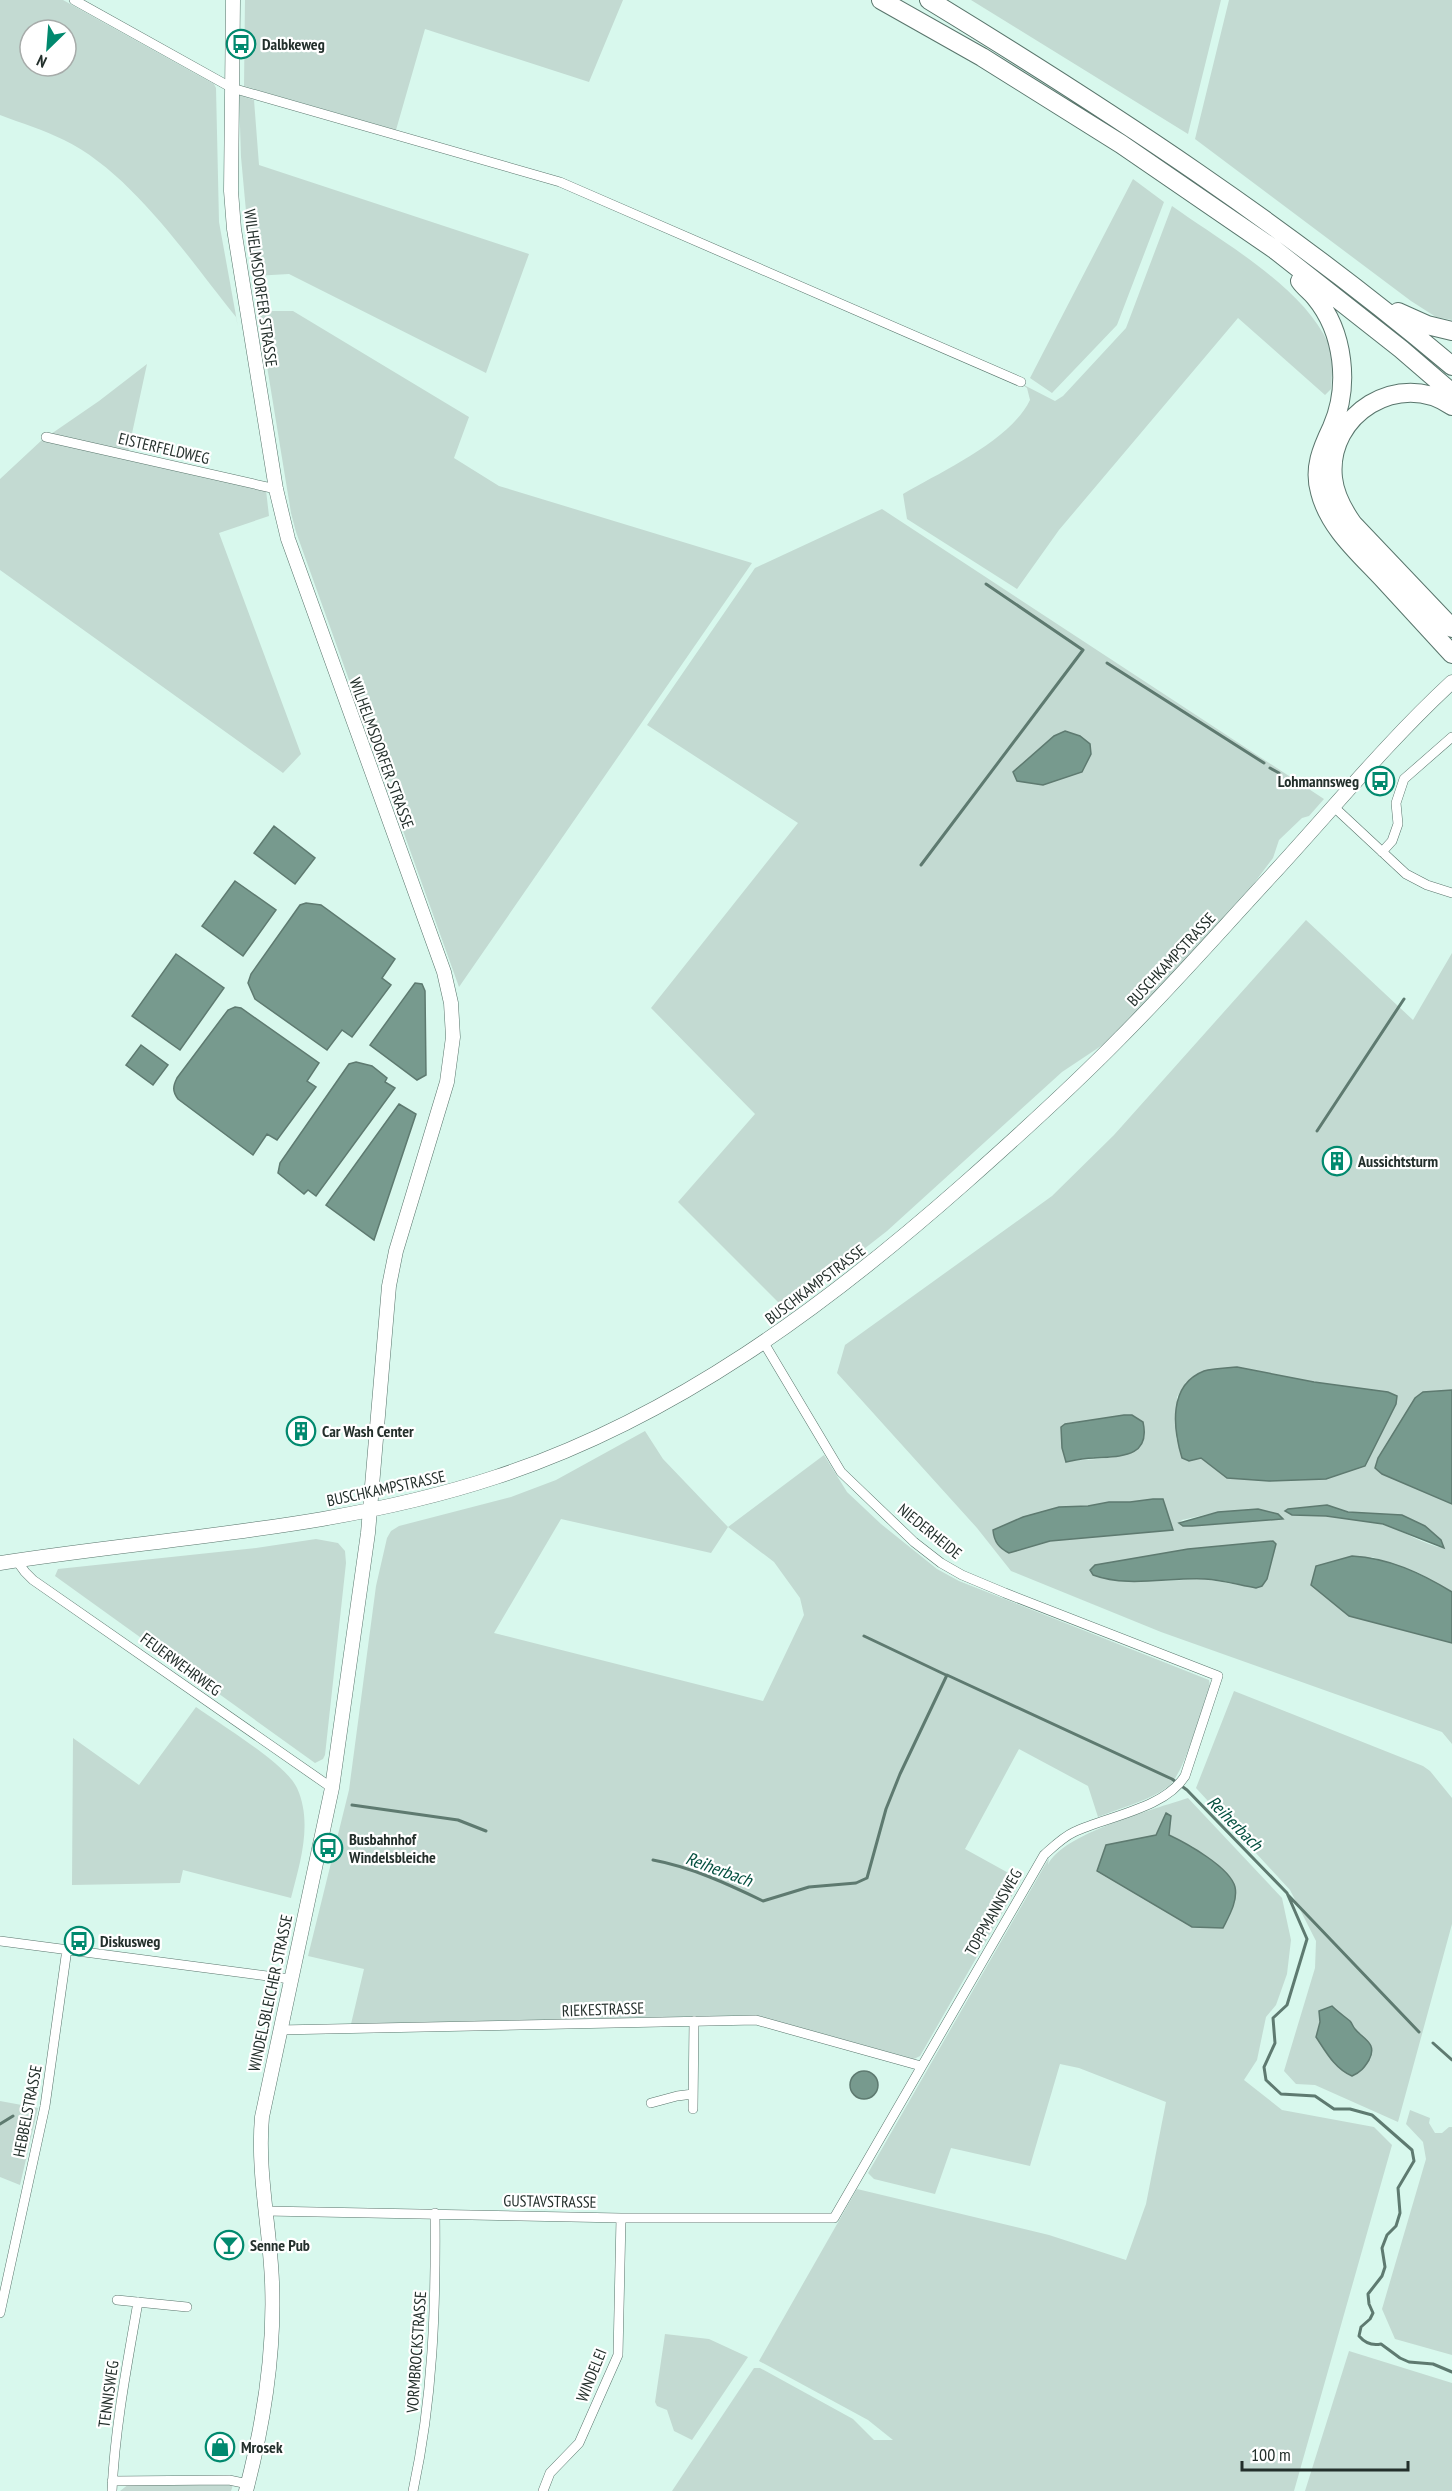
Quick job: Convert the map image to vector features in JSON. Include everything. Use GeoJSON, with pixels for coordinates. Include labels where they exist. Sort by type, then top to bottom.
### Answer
{"type":"FeatureCollection","features":[{"type":"Feature","properties":{"kind":"highway"},"geometry":{"type":"LineString","coordinates":[[881,0],[982,57],[1121,144],[1274,249],[1401,349],[1452,393]]}},
{"type":"Feature","properties":{"kind":"highway"},"geometry":{"type":"LineString","coordinates":[[930,0],[1178,158],[1369,296],[1452,366]]}},
{"type":"Feature","properties":{"kind":"highway"},"geometry":{"type":"LineString","coordinates":[[1274,249],[1316,298],[1330,320],[1340,345],[1343,373],[1341,398],[1333,424],[1322,447],[1317,468],[1319,490],[1326,511],[1344,537],[1452,654]]}},
{"type":"Feature","properties":{"kind":"highway"},"geometry":{"type":"LineString","coordinates":[[1369,296],[1427,325],[1452,331]]}},
{"type":"Feature","properties":{"kind":"highway"},"geometry":{"type":"LineString","coordinates":[[1451,626],[1353,524],[1342,509],[1333,477],[1336,446],[1343,430],[1363,408],[1377,400],[1408,392],[1441,398],[1452,406]]}},
{"type":"Feature","properties":{"kind":"main road","name":"WILHELMSDORFER STRASSE"},"geometry":{"type":"LineString","coordinates":[[233,0],[231,191],[234,229],[276,489],[288,539],[444,972],[452,1003],[453,1037],[447,1082],[396,1251],[389,1286],[370,1512]]}},
{"type":"Feature","properties":{"kind":"main road","name":"BUSCHKAMPSTRASSE"},"geometry":{"type":"LineString","coordinates":[[0,1563],[370,1512],[496,1477],[568,1450],[665,1402],[764,1343],[844,1285],[923,1220],[1013,1140],[1121,1038],[1395,739],[1452,682]]}},
{"type":"Feature","properties":{"kind":"main road","name":"WINDELSBLEICHER STRASSE"},"geometry":{"type":"LineString","coordinates":[[247,2487],[263,2419],[272,2342],[272,2280],[261,2160],[261,2117],[333,1788],[370,1512]]}},
{"type":"Feature","properties":{"kind":"street"},"geometry":{"type":"LineString","coordinates":[[74,0],[232,88],[560,182],[1021,382]]}},
{"type":"Feature","properties":{"kind":"street","name":"EISTERFELDWEG"},"geometry":{"type":"LineString","coordinates":[[46,437],[276,489]]}},
{"type":"Feature","properties":{"kind":"street"},"geometry":{"type":"LineString","coordinates":[[1382,852],[1392,841],[1398,824],[1396,803],[1404,779],[1452,737]]}},
{"type":"Feature","properties":{"kind":"street"},"geometry":{"type":"LineString","coordinates":[[1334,807],[1406,874],[1427,885],[1452,893]]}},
{"type":"Feature","properties":{"kind":"street","name":"NIEDERHEIDE"},"geometry":{"type":"LineString","coordinates":[[764,1343],[841,1472],[914,1542],[941,1563],[962,1575],[1005,1593],[1218,1676]]}},
{"type":"Feature","properties":{"kind":"street","name":"FEUERWEHRWEG"},"geometry":{"type":"LineString","coordinates":[[17,1561],[33,1580],[333,1788]]}},
{"type":"Feature","properties":{"kind":"street","name":"TOPPMANNSWEG"},"geometry":{"type":"LineString","coordinates":[[834,2218],[1044,1855],[1071,1833],[1163,1798],[1178,1787],[1185,1776],[1218,1676]]}},
{"type":"Feature","properties":{"kind":"street"},"geometry":{"type":"LineString","coordinates":[[0,1941],[290,1979]]}},
{"type":"Feature","properties":{"kind":"street","name":"HEBBELSTRASSE"},"geometry":{"type":"LineString","coordinates":[[0,2313],[45,2106],[67,1949]]}},
{"type":"Feature","properties":{"kind":"street","name":"RIEKESTRASSE"},"geometry":{"type":"LineString","coordinates":[[279,2030],[756,2020],[921,2066]]}},
{"type":"Feature","properties":{"kind":"street"},"geometry":{"type":"LineString","coordinates":[[693,2109],[694,2021]]}},
{"type":"Feature","properties":{"kind":"street"},"geometry":{"type":"LineString","coordinates":[[651,2103],[693,2094]]}},
{"type":"Feature","properties":{"kind":"street","name":"GUSTAVSTRASSE"},"geometry":{"type":"LineString","coordinates":[[266,2211],[621,2218],[834,2218]]}},
{"type":"Feature","properties":{"kind":"street","name":"VORMBROCKSTRASSE"},"geometry":{"type":"LineString","coordinates":[[413,2491],[426,2423],[433,2360],[435,2213]]}},
{"type":"Feature","properties":{"kind":"street","name":"WINDELEI"},"geometry":{"type":"LineString","coordinates":[[543,2491],[550,2473],[579,2443],[618,2355],[621,2218]]}},
{"type":"Feature","properties":{"kind":"street"},"geometry":{"type":"LineString","coordinates":[[117,2300],[187,2307]]}},
{"type":"Feature","properties":{"kind":"street","name":"TENNISWEG"},"geometry":{"type":"LineString","coordinates":[[112,2486],[127,2364],[138,2302]]}},
{"type":"Feature","properties":{"kind":"street","name":"WINDELSBLEICHER STRASSE"},"geometry":{"type":"LineString","coordinates":[[112,2486],[229,2480],[247,2487]]}},
{"type":"Feature","properties":{"kind":"shaded area"},"geometry":{"type":"Polygon","coordinates":[[[0,0],[63,0],[214,84],[216,88],[219,222],[238,327],[236,317],[179,244],[136,195],[113,173],[89,155],[64,140],[0,115],[0,0]]]}},
{"type":"Feature","properties":{"kind":"shaded area"},"geometry":{"type":"Polygon","coordinates":[[[245,0],[623,0],[589,82],[425,29],[396,130],[244,86],[245,0]]]}},
{"type":"Feature","properties":{"kind":"shaded area"},"geometry":{"type":"Polygon","coordinates":[[[971,0],[1221,0],[1188,134],[971,0]]]}},
{"type":"Feature","properties":{"kind":"shaded area"},"geometry":{"type":"Polygon","coordinates":[[[1229,0],[1452,0],[1452,320],[1436,317],[1411,301],[1195,139],[1229,0]]]}},
{"type":"Feature","properties":{"kind":"shaded area"},"geometry":{"type":"Polygon","coordinates":[[[239,95],[254,100],[259,165],[529,254],[486,373],[289,274],[252,276],[241,157],[239,95]]]}},
{"type":"Feature","properties":{"kind":"shaded area"},"geometry":{"type":"Polygon","coordinates":[[[1133,179],[1164,202],[1117,325],[1052,393],[1030,378],[1133,179]]]}},
{"type":"Feature","properties":{"kind":"shaded area"},"geometry":{"type":"Polygon","coordinates":[[[1172,206],[1259,267],[1300,303],[1316,322],[1330,348],[1331,389],[1325,395],[1238,318],[1059,530],[1017,589],[907,519],[903,494],[974,454],[1007,429],[1030,400],[1027,388],[1020,383],[1055,401],[1063,396],[1126,328],[1172,206]]]}},
{"type":"Feature","properties":{"kind":"shaded area"},"geometry":{"type":"Polygon","coordinates":[[[258,311],[293,311],[469,417],[454,458],[499,486],[752,563],[459,987],[296,532],[258,311]]]}},
{"type":"Feature","properties":{"kind":"shaded area"},"geometry":{"type":"Polygon","coordinates":[[[147,364],[128,452],[51,434],[99,401],[147,364]]]}},
{"type":"Feature","properties":{"kind":"shaded area"},"geometry":{"type":"Polygon","coordinates":[[[43,439],[266,490],[269,516],[219,533],[301,754],[283,773],[0,570],[0,479],[43,439]]]}},
{"type":"Feature","properties":{"kind":"shaded area"},"geometry":{"type":"Polygon","coordinates":[[[882,509],[1324,799],[1309,816],[1302,818],[1279,840],[1273,858],[1252,886],[1120,1030],[1104,1044],[1062,1072],[887,1231],[786,1310],[678,1202],[755,1114],[651,1008],[798,823],[647,725],[755,568],[882,509]],[[1030,758],[1013,772],[1017,780],[1043,785],[1030,758]]]}},
{"type":"Feature","properties":{"kind":"shaded area"},"geometry":{"type":"Polygon","coordinates":[[[1065,731],[1080,736],[1090,744],[1091,754],[1082,772],[1043,785],[1017,781],[1013,772],[1054,736],[1065,731]]]}},
{"type":"Feature","properties":{"kind":"shaded area"},"geometry":{"type":"Polygon","coordinates":[[[274,826],[315,858],[295,884],[254,853],[274,826]]]}},
{"type":"Feature","properties":{"kind":"shaded area"},"geometry":{"type":"Polygon","coordinates":[[[235,881],[276,910],[243,956],[202,926],[235,881]]]}},
{"type":"Feature","properties":{"kind":"shaded area"},"geometry":{"type":"Polygon","coordinates":[[[306,903],[321,905],[395,959],[382,978],[391,985],[352,1037],[342,1030],[327,1050],[255,999],[248,983],[251,974],[300,905],[306,903]]]}},
{"type":"Feature","properties":{"kind":"shaded area"},"geometry":{"type":"Polygon","coordinates":[[[1306,920],[1413,1020],[1452,953],[1452,1390],[1423,1392],[1415,1398],[1378,1458],[1375,1468],[1382,1474],[1452,1504],[1452,1592],[1417,1572],[1372,1557],[1320,1591],[1349,1616],[1452,1643],[1452,1744],[1442,1732],[1161,1632],[1011,1571],[977,1528],[837,1373],[845,1345],[1052,1196],[1114,1135],[1306,920]],[[1186,1382],[1177,1397],[1176,1439],[1227,1478],[1269,1481],[1326,1479],[1365,1465],[1388,1392],[1314,1382],[1186,1382]],[[1124,1415],[1091,1421],[1066,1462],[1113,1457],[1139,1448],[1124,1415]],[[1153,1499],[1059,1507],[1009,1553],[1050,1541],[1173,1530],[1168,1516],[1153,1499]],[[1327,1505],[1288,1509],[1292,1515],[1315,1515],[1373,1522],[1444,1548],[1441,1540],[1425,1526],[1402,1516],[1348,1512],[1327,1505]],[[1218,1512],[1182,1520],[1179,1523],[1192,1526],[1283,1519],[1218,1512]],[[1273,1541],[1188,1549],[1095,1565],[1090,1571],[1093,1575],[1162,1581],[1205,1579],[1256,1588],[1267,1579],[1276,1544],[1273,1541]]]}},
{"type":"Feature","properties":{"kind":"shaded area"},"geometry":{"type":"Polygon","coordinates":[[[176,954],[224,988],[180,1050],[132,1016],[176,954]]]}},
{"type":"Feature","properties":{"kind":"shaded area"},"geometry":{"type":"Polygon","coordinates":[[[415,983],[422,984],[425,991],[426,1075],[417,1080],[370,1045],[415,983]]]}},
{"type":"Feature","properties":{"kind":"shaded area"},"geometry":{"type":"Polygon","coordinates":[[[235,1007],[241,1008],[319,1063],[307,1081],[316,1087],[277,1140],[267,1134],[253,1155],[178,1099],[174,1091],[177,1078],[228,1010],[235,1007]]]}},
{"type":"Feature","properties":{"kind":"shaded area"},"geometry":{"type":"Polygon","coordinates":[[[141,1045],[168,1065],[153,1085],[126,1065],[141,1045]]]}},
{"type":"Feature","properties":{"kind":"shaded area"},"geometry":{"type":"Polygon","coordinates":[[[356,1062],[372,1066],[387,1078],[385,1082],[395,1088],[316,1196],[308,1190],[304,1194],[278,1173],[280,1163],[349,1064],[356,1062]]]}},
{"type":"Feature","properties":{"kind":"shaded area"},"geometry":{"type":"Polygon","coordinates":[[[399,1104],[416,1114],[374,1240],[326,1205],[399,1104]]]}},
{"type":"Feature","properties":{"kind":"shaded area"},"geometry":{"type":"Polygon","coordinates":[[[1237,1367],[1314,1382],[1388,1392],[1397,1396],[1396,1404],[1365,1466],[1326,1479],[1269,1481],[1227,1478],[1201,1458],[1189,1461],[1182,1458],[1177,1434],[1176,1408],[1184,1386],[1192,1378],[1208,1370],[1237,1367]]]}},
{"type":"Feature","properties":{"kind":"shaded area"},"geometry":{"type":"Polygon","coordinates":[[[1452,1390],[1452,1504],[1382,1474],[1375,1468],[1378,1458],[1415,1398],[1423,1392],[1452,1390]]]}},
{"type":"Feature","properties":{"kind":"shaded area"},"geometry":{"type":"Polygon","coordinates":[[[1132,1415],[1143,1422],[1144,1434],[1138,1449],[1114,1457],[1066,1462],[1062,1448],[1061,1427],[1065,1424],[1132,1415]]]}},
{"type":"Feature","properties":{"kind":"shaded area"},"geometry":{"type":"Polygon","coordinates":[[[645,1431],[663,1459],[728,1527],[824,1455],[847,1492],[881,1524],[937,1569],[959,1581],[1209,1680],[1210,1686],[1193,1738],[1176,1778],[1163,1790],[1145,1799],[1098,1817],[1088,1786],[1019,1749],[965,1849],[1021,1880],[920,2056],[914,2059],[755,2015],[351,2024],[364,1969],[308,1956],[349,1790],[376,1586],[387,1538],[391,1531],[399,1526],[511,1497],[556,1480],[645,1431]],[[561,1519],[494,1633],[763,1701],[804,1615],[800,1598],[774,1562],[728,1527],[711,1553],[561,1519]]]}},
{"type":"Feature","properties":{"kind":"shaded area"},"geometry":{"type":"Polygon","coordinates":[[[1163,1499],[1173,1530],[1050,1541],[1009,1553],[998,1544],[993,1530],[1023,1517],[1059,1507],[1163,1499]]]}},
{"type":"Feature","properties":{"kind":"shaded area"},"geometry":{"type":"Polygon","coordinates":[[[1327,1505],[1348,1512],[1402,1515],[1425,1526],[1441,1540],[1444,1548],[1383,1524],[1326,1516],[1292,1515],[1285,1511],[1327,1505]]]}},
{"type":"Feature","properties":{"kind":"shaded area"},"geometry":{"type":"Polygon","coordinates":[[[1258,1509],[1278,1514],[1283,1519],[1192,1526],[1183,1526],[1179,1523],[1218,1512],[1258,1509]]]}},
{"type":"Feature","properties":{"kind":"shaded area"},"geometry":{"type":"Polygon","coordinates":[[[316,1539],[338,1543],[345,1551],[346,1563],[325,1755],[323,1759],[315,1763],[55,1576],[58,1569],[256,1548],[316,1539]]]}},
{"type":"Feature","properties":{"kind":"shaded area"},"geometry":{"type":"Polygon","coordinates":[[[1273,1541],[1276,1544],[1267,1579],[1262,1586],[1256,1588],[1205,1579],[1120,1581],[1093,1575],[1090,1570],[1095,1565],[1188,1549],[1273,1541]]]}},
{"type":"Feature","properties":{"kind":"shaded area"},"geometry":{"type":"Polygon","coordinates":[[[1352,1556],[1392,1563],[1452,1592],[1452,1643],[1349,1616],[1311,1585],[1316,1566],[1352,1556]]]}},
{"type":"Feature","properties":{"kind":"shaded area"},"geometry":{"type":"Polygon","coordinates":[[[1234,1691],[1423,1766],[1430,1771],[1452,1798],[1452,1924],[1398,2122],[1315,2085],[1296,2084],[1284,2071],[1315,1968],[1316,1941],[1290,1890],[1196,1788],[1234,1691]]]}},
{"type":"Feature","properties":{"kind":"shaded area"},"geometry":{"type":"Polygon","coordinates":[[[196,1707],[267,1756],[297,1788],[302,1801],[305,1829],[291,1898],[183,1870],[180,1883],[72,1885],[73,1738],[139,1785],[196,1707]]]}},
{"type":"Feature","properties":{"kind":"shaded area"},"geometry":{"type":"Polygon","coordinates":[[[1188,1798],[1282,1898],[1291,1940],[1287,1974],[1276,2005],[1266,2017],[1257,2060],[1244,2080],[1282,2110],[1374,2127],[1392,2145],[1294,2491],[672,2491],[754,2368],[760,2368],[853,2419],[874,2440],[893,2440],[868,2420],[759,2361],[857,2189],[1049,2235],[1126,2260],[1146,2204],[1166,2102],[1079,2068],[1060,2064],[1030,2166],[951,2148],[935,2194],[874,2179],[868,2173],[1049,1858],[1048,1865],[1056,1854],[1089,1833],[1188,1798]],[[1166,1813],[1157,1835],[1106,1845],[1211,1860],[1192,1846],[1168,1835],[1171,1817],[1166,1813]]]}},
{"type":"Feature","properties":{"kind":"shaded area"},"geometry":{"type":"Polygon","coordinates":[[[1166,1813],[1171,1816],[1169,1835],[1206,1856],[1225,1872],[1235,1887],[1235,1898],[1223,1928],[1192,1927],[1097,1871],[1106,1845],[1156,1835],[1166,1813]]]}},
{"type":"Feature","properties":{"kind":"shaded area"},"geometry":{"type":"Polygon","coordinates":[[[1332,2006],[1350,2021],[1371,2045],[1369,2060],[1362,2070],[1352,2076],[1336,2065],[1316,2037],[1320,2022],[1319,2011],[1332,2006]]]}},
{"type":"Feature","properties":{"kind":"shaded area"},"geometry":{"type":"Polygon","coordinates":[[[864,2071],[874,2075],[878,2085],[874,2095],[864,2099],[854,2095],[850,2085],[854,2075],[864,2071]]]}},
{"type":"Feature","properties":{"kind":"shaded area"},"geometry":{"type":"Polygon","coordinates":[[[0,2101],[38,2108],[20,2185],[0,2177],[0,2101]]]}},
{"type":"Feature","properties":{"kind":"shaded area"},"geometry":{"type":"Polygon","coordinates":[[[1410,2110],[1430,2118],[1429,2123],[1435,2133],[1442,2133],[1452,2127],[1452,2355],[1395,2339],[1382,2309],[1426,2159],[1423,2142],[1406,2124],[1410,2110]]]}},
{"type":"Feature","properties":{"kind":"shaded area"},"geometry":{"type":"Polygon","coordinates":[[[665,2334],[709,2339],[748,2357],[692,2440],[674,2431],[667,2410],[657,2406],[655,2402],[665,2334]]]}},
{"type":"Feature","properties":{"kind":"shaded area"},"geometry":{"type":"Polygon","coordinates":[[[1349,2351],[1452,2383],[1452,2491],[1305,2491],[1349,2351]]]}},
{"type":"Feature","properties":{"kind":"shaded area"},"geometry":{"type":"Polygon","coordinates":[[[129,2484],[233,2485],[231,2491],[120,2491],[129,2484]]]}},
{"type":"Feature","properties":{"kind":"waterway"},"geometry":{"type":"LineString","coordinates":[[921,865],[1083,650],[986,584]]}},
{"type":"Feature","properties":{"kind":"waterway"},"geometry":{"type":"LineString","coordinates":[[1107,663],[1264,763]]}},
{"type":"Feature","properties":{"kind":"waterway"},"geometry":{"type":"LineString","coordinates":[[1270,768],[1279,773]]}},
{"type":"Feature","properties":{"kind":"waterway"},"geometry":{"type":"LineString","coordinates":[[1317,1131],[1404,999]]}},
{"type":"Feature","properties":{"kind":"waterway"},"geometry":{"type":"LineString","coordinates":[[864,1636],[946,1675]]}},
{"type":"Feature","properties":{"kind":"waterway","name":"Reiherbach"},"geometry":{"type":"LineString","coordinates":[[653,1860],[723,1882],[763,1901],[809,1887],[856,1883],[867,1878],[886,1809],[947,1675],[1172,1779],[1187,1790],[1287,1893],[1307,1939],[1287,2005],[1273,2018],[1275,2043],[1264,2067],[1266,2080],[1281,2094],[1315,2096],[1334,2109],[1350,2109],[1372,2115],[1412,2150],[1414,2161],[1398,2188],[1400,2213],[1396,2226],[1387,2235],[1382,2248],[1385,2267],[1382,2276],[1368,2294],[1373,2313],[1361,2327],[1359,2336],[1369,2343],[1381,2344],[1409,2362],[1433,2364],[1452,2372]]}},
{"type":"Feature","properties":{"kind":"waterway","name":"Reiherbach"},"geometry":{"type":"LineString","coordinates":[[352,1805],[458,1820],[486,1831]]}},
{"type":"Feature","properties":{"kind":"waterway"},"geometry":{"type":"LineString","coordinates":[[1288,1895],[1419,2032]]}},
{"type":"Feature","properties":{"kind":"waterway"},"geometry":{"type":"LineString","coordinates":[[1433,2043],[1452,2060]]}},
{"type":"Feature","properties":{"kind":"waterway"},"geometry":{"type":"LineString","coordinates":[[0,2124],[13,2116]]}},
{"type":"Feature","properties":{"kind":"place","name":"Dalbkeweg"},"geometry":{"type":"Point","coordinates":[241,44]}},
{"type":"Feature","properties":{"kind":"place","name":"Lohmannsweg"},"geometry":{"type":"Point","coordinates":[1380,781]}},
{"type":"Feature","properties":{"kind":"place","name":"Aussichtsturm"},"geometry":{"type":"Point","coordinates":[1337,1161]}},
{"type":"Feature","properties":{"kind":"place","name":"Car Wash Center"},"geometry":{"type":"Point","coordinates":[301,1431]}},
{"type":"Feature","properties":{"kind":"place","name":"Busbahnhof Windelsbleiche"},"geometry":{"type":"Point","coordinates":[328,1848]}},
{"type":"Feature","properties":{"kind":"place","name":"Diskusweg"},"geometry":{"type":"Point","coordinates":[79,1941]}},
{"type":"Feature","properties":{"kind":"place","name":"Senne Pub"},"geometry":{"type":"Point","coordinates":[229,2245]}},
{"type":"Feature","properties":{"kind":"place","name":"Mrosek"},"geometry":{"type":"Point","coordinates":[220,2447]}}]}
